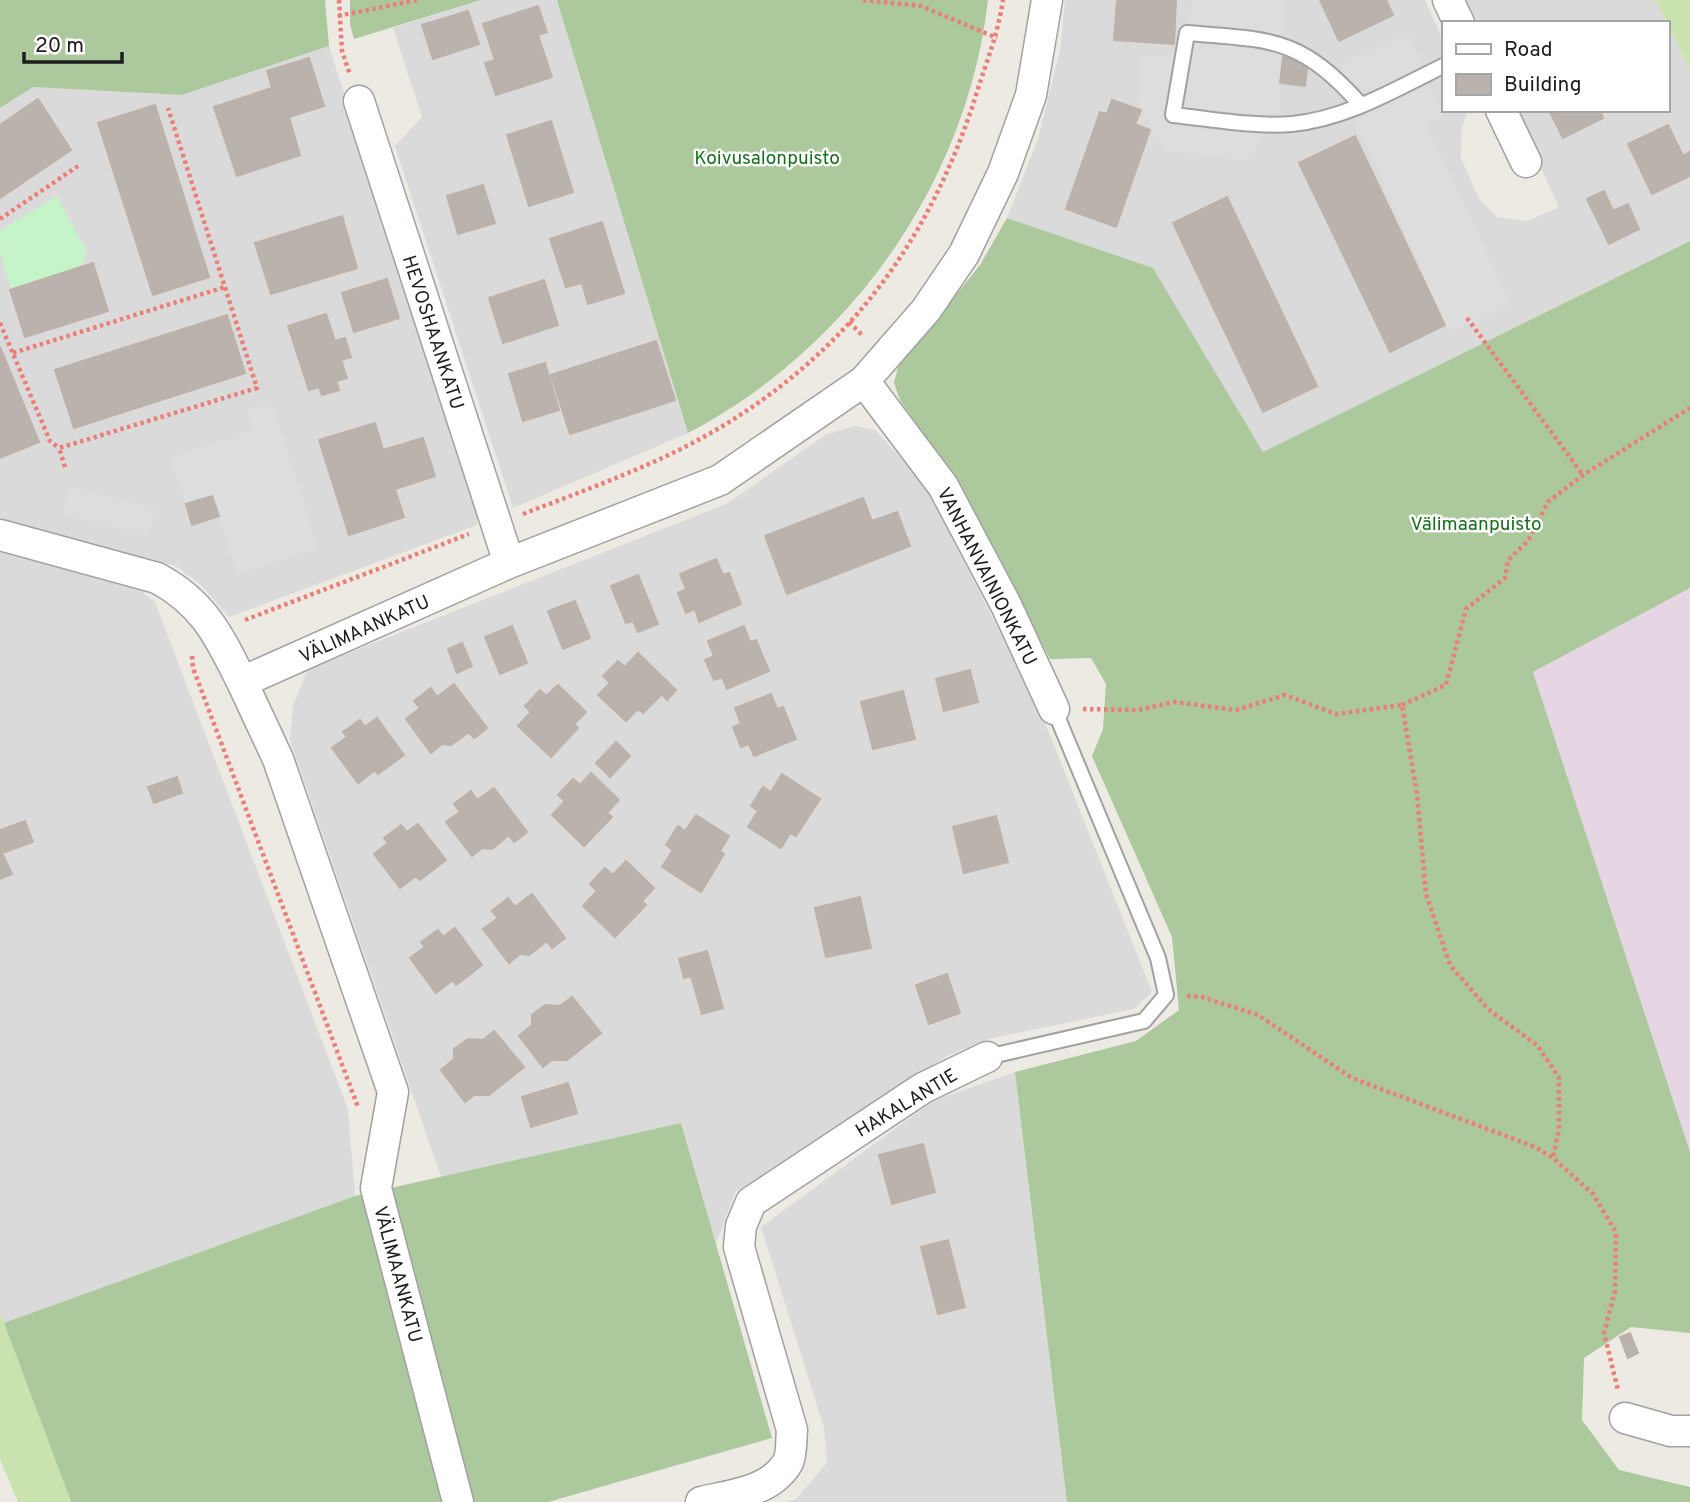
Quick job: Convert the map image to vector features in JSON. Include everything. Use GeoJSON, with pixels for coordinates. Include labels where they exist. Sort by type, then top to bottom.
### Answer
{"type":"FeatureCollection","features":[{"type":"Feature","properties":{"kind":"street","name":"VÄLIMAANKATU"},"geometry":{"type":"LineString","coordinates":[[458,1502],[376,1188],[393,1092],[278,759],[243,682],[509,563],[720,480],[864,381],[926,310],[956,265],[1003,173],[1031,95],[1047,0]]}},
{"type":"Feature","properties":{"kind":"street"},"geometry":{"type":"LineString","coordinates":[[1448,0],[1458,21]]}},
{"type":"Feature","properties":{"kind":"street","name":"HEVOSHAANKATU"},"geometry":{"type":"LineString","coordinates":[[359,101],[509,563]]}},
{"type":"Feature","properties":{"kind":"street"},"geometry":{"type":"LineString","coordinates":[[1502,112],[1526,162]]}},
{"type":"Feature","properties":{"kind":"street","name":"VANHANVAINIONKATU"},"geometry":{"type":"LineString","coordinates":[[864,381],[943,486],[1006,606],[1054,709]]}},
{"type":"Feature","properties":{"kind":"street"},"geometry":{"type":"LineString","coordinates":[[0,535],[157,578],[179,589],[197,604],[216,631],[243,682]]}},
{"type":"Feature","properties":{"kind":"street","name":"HAKALANTIE"},"geometry":{"type":"LineString","coordinates":[[701,1502],[752,1490],[773,1481],[789,1460],[792,1430],[739,1247],[741,1226],[751,1202],[923,1088],[987,1057]]}},
{"type":"Feature","properties":{"kind":"street"},"geometry":{"type":"LineString","coordinates":[[1625,1418],[1671,1430],[1690,1431]]}},
{"type":"Feature","properties":{"kind":"lane"},"geometry":{"type":"LineString","coordinates":[[1361,105],[1340,82],[1310,57],[1271,40],[1187,33],[1173,115],[1278,125],[1327,117],[1361,105],[1442,66]]}},
{"type":"Feature","properties":{"kind":"lane"},"geometry":{"type":"LineString","coordinates":[[1054,709],[1158,958],[1166,995]]}},
{"type":"Feature","properties":{"kind":"lane","name":"HAKALANTIE"},"geometry":{"type":"LineString","coordinates":[[987,1057],[1144,1021],[1166,995]]}},
{"type":"Feature","properties":{"kind":"path"},"geometry":{"type":"LineString","coordinates":[[339,0],[342,51],[359,101]]}},
{"type":"Feature","properties":{"kind":"path"},"geometry":{"type":"LineString","coordinates":[[338,16],[416,0]]}},
{"type":"Feature","properties":{"kind":"path"},"geometry":{"type":"LineString","coordinates":[[863,0],[921,6],[997,38]]}},
{"type":"Feature","properties":{"kind":"path"},"geometry":{"type":"LineString","coordinates":[[358,1109],[193,668],[192,642],[610,480],[708,434],[771,392],[831,342],[900,262],[931,208],[959,148],[997,38],[1003,0]]}},
{"type":"Feature","properties":{"kind":"path"},"geometry":{"type":"LineString","coordinates":[[60,448],[257,388],[168,108]]}},
{"type":"Feature","properties":{"kind":"path"},"geometry":{"type":"LineString","coordinates":[[0,219],[78,166]]}},
{"type":"Feature","properties":{"kind":"path"},"geometry":{"type":"LineString","coordinates":[[13,354],[225,287]]}},
{"type":"Feature","properties":{"kind":"path"},"geometry":{"type":"LineString","coordinates":[[1467,318],[1583,475]]}},
{"type":"Feature","properties":{"kind":"path"},"geometry":{"type":"LineString","coordinates":[[0,323],[50,441],[60,448],[65,467]]}},
{"type":"Feature","properties":{"kind":"path"},"geometry":{"type":"LineString","coordinates":[[1054,709],[1138,710],[1174,702],[1236,710],[1285,695],[1336,714],[1402,705],[1446,685],[1466,609],[1505,578],[1508,560],[1528,541],[1548,502],[1583,475],[1690,408]]}},
{"type":"Feature","properties":{"kind":"path"},"geometry":{"type":"LineString","coordinates":[[1402,705],[1417,794],[1426,894],[1450,965],[1488,1009],[1538,1046],[1559,1078],[1559,1129],[1553,1158]]}},
{"type":"Feature","properties":{"kind":"path"},"geometry":{"type":"LineString","coordinates":[[1166,995],[1202,996],[1258,1015],[1352,1078],[1523,1143],[1553,1158],[1593,1194],[1616,1232],[1615,1291],[1604,1333],[1625,1418]]}},
{"type":"Feature","properties":{"kind":"shaded area"},"geometry":{"type":"Polygon","coordinates":[[[481,0],[557,0],[688,433],[513,508],[395,146],[422,117],[393,28],[481,0]]]}},
{"type":"Feature","properties":{"kind":"shaded area"},"geometry":{"type":"Polygon","coordinates":[[[1065,0],[1425,0],[1442,38],[1442,112],[1467,112],[1462,127],[1461,158],[1479,199],[1497,217],[1527,221],[1559,207],[1515,112],[1669,112],[1669,27],[1690,70],[1690,241],[1263,452],[1153,268],[1007,218],[1038,139],[1060,50],[1065,0]]]}},
{"type":"Feature","properties":{"kind":"shaded area"},"geometry":{"type":"Polygon","coordinates":[[[1194,0],[1284,0],[1279,111],[1247,160],[1168,151],[1157,139],[1138,103],[1139,56],[1167,58],[1180,44],[1194,0]]]}},
{"type":"Feature","properties":{"kind":"shaded area"},"geometry":{"type":"Polygon","coordinates":[[[1462,0],[1656,0],[1666,21],[1472,21],[1462,0]]]}},
{"type":"Feature","properties":{"kind":"shaded area"},"geometry":{"type":"Polygon","coordinates":[[[1409,33],[1443,117],[1426,124],[1511,304],[1448,333],[1358,125],[1341,65],[1409,33]]]}},
{"type":"Feature","properties":{"kind":"shaded area"},"geometry":{"type":"Polygon","coordinates":[[[329,46],[477,515],[477,525],[229,617],[202,586],[176,566],[0,520],[0,108],[32,87],[182,95],[329,46]]]}},
{"type":"Feature","properties":{"kind":"shaded area"},"geometry":{"type":"Polygon","coordinates":[[[271,402],[318,548],[237,574],[212,496],[186,504],[170,458],[253,431],[247,410],[271,402]]]}},
{"type":"Feature","properties":{"kind":"shaded area"},"geometry":{"type":"Polygon","coordinates":[[[856,426],[875,430],[924,483],[1042,715],[1152,992],[1134,1009],[988,1039],[949,1055],[735,1192],[716,1244],[681,1123],[441,1177],[290,740],[293,705],[308,669],[726,504],[827,434],[856,426]]]}},
{"type":"Feature","properties":{"kind":"shaded area"},"geometry":{"type":"Polygon","coordinates":[[[69,487],[155,508],[148,535],[63,514],[69,487]]]}},
{"type":"Feature","properties":{"kind":"shaded area"},"geometry":{"type":"Polygon","coordinates":[[[0,551],[141,591],[155,602],[348,1109],[355,1196],[4,1323],[0,1313],[0,551]]]}},
{"type":"Feature","properties":{"kind":"shaded area"},"geometry":{"type":"Polygon","coordinates":[[[1690,588],[1690,1152],[1533,672],[1690,588]]]}},
{"type":"Feature","properties":{"kind":"shaded area"},"geometry":{"type":"Polygon","coordinates":[[[1015,1072],[1067,1502],[785,1502],[796,1499],[827,1463],[824,1428],[761,1227],[933,1101],[1015,1072]]]}},
{"type":"Feature","properties":{"kind":"green space"},"geometry":{"type":"Polygon","coordinates":[[[0,0],[325,0],[329,46],[182,95],[33,87],[0,108],[0,0]]]}},
{"type":"Feature","properties":{"kind":"green space"},"geometry":{"type":"Polygon","coordinates":[[[350,0],[481,0],[354,39],[350,24],[350,0]]]}},
{"type":"Feature","properties":{"kind":"green space","name":"Koivusalonpuisto"},"geometry":{"type":"Polygon","coordinates":[[[557,0],[988,0],[976,68],[955,133],[927,195],[891,253],[849,307],[800,355],[747,397],[688,433],[557,0]]]}},
{"type":"Feature","properties":{"kind":"green space"},"geometry":{"type":"Polygon","coordinates":[[[1656,0],[1690,0],[1690,70],[1669,27],[1669,21],[1666,21],[1656,0]]]}},
{"type":"Feature","properties":{"kind":"green space"},"geometry":{"type":"Polygon","coordinates":[[[57,196],[87,252],[81,266],[11,289],[0,252],[0,231],[57,196]]]}},
{"type":"Feature","properties":{"kind":"green space","name":"Välimaanpuisto"},"geometry":{"type":"Polygon","coordinates":[[[1007,218],[1153,268],[1263,452],[1690,241],[1690,588],[1533,672],[1690,1152],[1690,1333],[1631,1327],[1584,1358],[1582,1420],[1619,1470],[1690,1487],[1690,1502],[1067,1502],[1015,1072],[1136,1041],[1179,1010],[1172,937],[1092,756],[1103,729],[1106,684],[1091,658],[1050,659],[963,490],[900,400],[894,383],[898,367],[980,265],[1007,218]]]}},
{"type":"Feature","properties":{"kind":"green space"},"geometry":{"type":"Polygon","coordinates":[[[681,1123],[772,1438],[548,1502],[71,1502],[4,1323],[355,1196],[681,1123]]]}},
{"type":"Feature","properties":{"kind":"green space"},"geometry":{"type":"Polygon","coordinates":[[[0,1313],[71,1502],[18,1502],[0,1460],[0,1313]]]}},
{"type":"Feature","properties":{"kind":"building"},"geometry":{"type":"Polygon","coordinates":[[[1117,0],[1176,0],[1174,44],[1114,40],[1117,0]]]}},
{"type":"Feature","properties":{"kind":"building"},"geometry":{"type":"Polygon","coordinates":[[[1320,0],[1386,0],[1393,15],[1339,41],[1320,0]]]}},
{"type":"Feature","properties":{"kind":"building"},"geometry":{"type":"Polygon","coordinates":[[[538,6],[547,32],[538,35],[552,77],[496,95],[485,63],[495,60],[483,24],[538,6]]]}},
{"type":"Feature","properties":{"kind":"building"},"geometry":{"type":"Polygon","coordinates":[[[468,11],[479,44],[433,59],[422,25],[468,11]]]}},
{"type":"Feature","properties":{"kind":"building"},"geometry":{"type":"Polygon","coordinates":[[[1283,57],[1308,60],[1305,86],[1280,83],[1283,57]]]}},
{"type":"Feature","properties":{"kind":"building"},"geometry":{"type":"Polygon","coordinates":[[[309,58],[324,106],[289,117],[300,155],[237,176],[214,107],[272,88],[267,71],[309,58]]]}},
{"type":"Feature","properties":{"kind":"building"},"geometry":{"type":"Polygon","coordinates":[[[38,99],[71,150],[0,198],[0,125],[38,99]]]}},
{"type":"Feature","properties":{"kind":"building"},"geometry":{"type":"Polygon","coordinates":[[[1112,100],[1141,110],[1135,124],[1150,130],[1116,227],[1066,209],[1100,112],[1107,114],[1112,100]]]}},
{"type":"Feature","properties":{"kind":"building"},"geometry":{"type":"Polygon","coordinates":[[[155,105],[209,277],[153,295],[98,123],[155,105]]]}},
{"type":"Feature","properties":{"kind":"building"},"geometry":{"type":"Polygon","coordinates":[[[1550,112],[1601,112],[1603,118],[1563,138],[1550,112]]]}},
{"type":"Feature","properties":{"kind":"building"},"geometry":{"type":"Polygon","coordinates":[[[551,121],[573,192],[529,206],[507,135],[551,121]]]}},
{"type":"Feature","properties":{"kind":"building"},"geometry":{"type":"Polygon","coordinates":[[[1668,125],[1683,156],[1690,152],[1690,176],[1652,194],[1628,144],[1668,125]]]}},
{"type":"Feature","properties":{"kind":"building"},"geometry":{"type":"Polygon","coordinates":[[[1355,136],[1445,325],[1390,352],[1299,163],[1355,136]]]}},
{"type":"Feature","properties":{"kind":"building"},"geometry":{"type":"Polygon","coordinates":[[[483,185],[495,223],[458,234],[447,196],[483,185]]]}},
{"type":"Feature","properties":{"kind":"building"},"geometry":{"type":"Polygon","coordinates":[[[1604,191],[1613,211],[1628,204],[1639,229],[1609,244],[1587,199],[1604,191]]]}},
{"type":"Feature","properties":{"kind":"building"},"geometry":{"type":"Polygon","coordinates":[[[1227,197],[1317,386],[1263,412],[1173,223],[1227,197]]]}},
{"type":"Feature","properties":{"kind":"building"},"geometry":{"type":"Polygon","coordinates":[[[342,216],[357,268],[271,294],[255,243],[342,216]]]}},
{"type":"Feature","properties":{"kind":"building"},"geometry":{"type":"Polygon","coordinates":[[[602,222],[624,293],[588,304],[582,283],[566,287],[550,239],[602,222]]]}},
{"type":"Feature","properties":{"kind":"building"},"geometry":{"type":"Polygon","coordinates":[[[93,263],[108,311],[25,337],[10,290],[93,263]]]}},
{"type":"Feature","properties":{"kind":"building"},"geometry":{"type":"Polygon","coordinates":[[[387,279],[399,318],[354,332],[342,293],[387,279]]]}},
{"type":"Feature","properties":{"kind":"building"},"geometry":{"type":"Polygon","coordinates":[[[544,280],[558,325],[503,343],[489,298],[544,280]]]}},
{"type":"Feature","properties":{"kind":"building"},"geometry":{"type":"Polygon","coordinates":[[[326,314],[335,341],[345,338],[351,357],[341,360],[347,378],[336,381],[339,390],[322,395],[319,387],[309,390],[288,326],[326,314]]]}},
{"type":"Feature","properties":{"kind":"building"},"geometry":{"type":"Polygon","coordinates":[[[227,315],[245,373],[74,428],[55,370],[227,315]]]}},
{"type":"Feature","properties":{"kind":"building"},"geometry":{"type":"Polygon","coordinates":[[[656,341],[675,400],[570,434],[551,375],[656,341]]]}},
{"type":"Feature","properties":{"kind":"building"},"geometry":{"type":"Polygon","coordinates":[[[0,347],[39,442],[0,458],[0,347]]]}},
{"type":"Feature","properties":{"kind":"building"},"geometry":{"type":"Polygon","coordinates":[[[545,363],[559,410],[523,421],[509,374],[545,363]]]}},
{"type":"Feature","properties":{"kind":"building"},"geometry":{"type":"Polygon","coordinates":[[[375,423],[383,450],[423,438],[435,476],[395,489],[404,517],[349,535],[319,440],[375,423]]]}},
{"type":"Feature","properties":{"kind":"building"},"geometry":{"type":"Polygon","coordinates":[[[212,496],[219,516],[192,525],[186,504],[212,496]]]}},
{"type":"Feature","properties":{"kind":"building"},"geometry":{"type":"Polygon","coordinates":[[[863,498],[872,521],[897,512],[910,546],[787,594],[765,536],[863,498]]]}},
{"type":"Feature","properties":{"kind":"building"},"geometry":{"type":"Polygon","coordinates":[[[716,559],[723,575],[729,573],[741,604],[699,622],[695,609],[686,613],[678,593],[686,589],[680,574],[716,559]]]}},
{"type":"Feature","properties":{"kind":"building"},"geometry":{"type":"Polygon","coordinates":[[[638,575],[658,624],[638,632],[633,621],[626,623],[611,586],[638,575]]]}},
{"type":"Feature","properties":{"kind":"building"},"geometry":{"type":"Polygon","coordinates":[[[575,601],[590,638],[563,649],[548,611],[575,601]]]}},
{"type":"Feature","properties":{"kind":"building"},"geometry":{"type":"Polygon","coordinates":[[[512,626],[527,663],[500,674],[485,637],[512,626]]]}},
{"type":"Feature","properties":{"kind":"building"},"geometry":{"type":"Polygon","coordinates":[[[744,626],[750,642],[756,640],[769,671],[727,689],[722,677],[714,680],[705,660],[714,656],[708,641],[744,626]]]}},
{"type":"Feature","properties":{"kind":"building"},"geometry":{"type":"Polygon","coordinates":[[[462,643],[472,666],[457,673],[448,649],[462,643]]]}},
{"type":"Feature","properties":{"kind":"building"},"geometry":{"type":"Polygon","coordinates":[[[638,653],[676,690],[667,700],[662,694],[643,713],[638,709],[626,721],[598,695],[610,683],[603,676],[618,661],[625,667],[638,653]]]}},
{"type":"Feature","properties":{"kind":"building"},"geometry":{"type":"Polygon","coordinates":[[[970,670],[978,702],[944,711],[936,679],[970,670]]]}},
{"type":"Feature","properties":{"kind":"building"},"geometry":{"type":"Polygon","coordinates":[[[454,684],[487,728],[474,738],[469,732],[451,745],[442,744],[431,753],[406,719],[420,708],[414,701],[431,688],[437,697],[454,684]]]}},
{"type":"Feature","properties":{"kind":"building"},"geometry":{"type":"Polygon","coordinates":[[[558,685],[586,712],[574,724],[578,728],[551,757],[518,726],[531,712],[525,706],[540,690],[546,696],[558,685]]]}},
{"type":"Feature","properties":{"kind":"building"},"geometry":{"type":"Polygon","coordinates":[[[903,691],[915,739],[873,749],[861,702],[903,691]]]}},
{"type":"Feature","properties":{"kind":"building"},"geometry":{"type":"Polygon","coordinates":[[[771,694],[777,709],[783,707],[796,739],[754,756],[749,744],[741,747],[733,727],[741,724],[735,708],[771,694]]]}},
{"type":"Feature","properties":{"kind":"building"},"geometry":{"type":"Polygon","coordinates":[[[377,718],[404,755],[378,774],[375,770],[358,783],[332,748],[347,737],[343,732],[360,720],[365,727],[377,718]]]}},
{"type":"Feature","properties":{"kind":"building"},"geometry":{"type":"Polygon","coordinates":[[[616,742],[630,756],[610,777],[596,763],[616,742]]]}},
{"type":"Feature","properties":{"kind":"building"},"geometry":{"type":"Polygon","coordinates":[[[591,773],[619,800],[607,813],[612,817],[584,846],[552,815],[565,801],[558,795],[573,779],[580,785],[591,773]]]}},
{"type":"Feature","properties":{"kind":"building"},"geometry":{"type":"Polygon","coordinates":[[[782,774],[820,799],[796,836],[790,833],[781,848],[748,827],[758,811],[751,806],[763,787],[771,792],[782,774]]]}},
{"type":"Feature","properties":{"kind":"building"},"geometry":{"type":"Polygon","coordinates":[[[177,777],[182,793],[154,803],[148,787],[177,777]]]}},
{"type":"Feature","properties":{"kind":"building"},"geometry":{"type":"Polygon","coordinates":[[[494,788],[527,832],[514,842],[509,835],[492,849],[482,848],[472,856],[446,822],[460,812],[454,804],[471,791],[477,800],[494,788]]]}},
{"type":"Feature","properties":{"kind":"building"},"geometry":{"type":"Polygon","coordinates":[[[696,815],[729,836],[720,851],[724,854],[701,892],[662,867],[673,850],[666,845],[678,826],[685,831],[696,815]]]}},
{"type":"Feature","properties":{"kind":"building"},"geometry":{"type":"Polygon","coordinates":[[[996,816],[1008,862],[964,873],[953,827],[996,816]]]}},
{"type":"Feature","properties":{"kind":"building"},"geometry":{"type":"Polygon","coordinates":[[[25,821],[33,842],[2,853],[12,874],[0,879],[0,830],[25,821]]]}},
{"type":"Feature","properties":{"kind":"building"},"geometry":{"type":"Polygon","coordinates":[[[418,824],[446,860],[420,880],[416,876],[400,888],[374,854],[388,843],[384,838],[401,825],[407,832],[418,824]]]}},
{"type":"Feature","properties":{"kind":"building"},"geometry":{"type":"Polygon","coordinates":[[[626,861],[654,888],[642,901],[646,905],[615,937],[583,906],[597,891],[590,884],[605,868],[613,875],[626,861]]]}},
{"type":"Feature","properties":{"kind":"building"},"geometry":{"type":"Polygon","coordinates":[[[532,894],[565,938],[552,948],[547,941],[529,955],[520,954],[509,963],[483,929],[498,918],[492,911],[508,898],[515,907],[532,894]]]}},
{"type":"Feature","properties":{"kind":"building"},"geometry":{"type":"Polygon","coordinates":[[[860,897],[871,948],[826,957],[815,908],[860,897]]]}},
{"type":"Feature","properties":{"kind":"building"},"geometry":{"type":"Polygon","coordinates":[[[455,928],[482,965],[456,985],[453,980],[436,993],[410,958],[425,947],[421,942],[438,930],[443,937],[455,928]]]}},
{"type":"Feature","properties":{"kind":"building"},"geometry":{"type":"Polygon","coordinates":[[[707,951],[723,1008],[702,1014],[691,976],[684,978],[679,959],[707,951]]]}},
{"type":"Feature","properties":{"kind":"building"},"geometry":{"type":"Polygon","coordinates":[[[947,974],[960,1013],[929,1024],[916,985],[947,974]]]}},
{"type":"Feature","properties":{"kind":"building"},"geometry":{"type":"Polygon","coordinates":[[[572,997],[601,1033],[567,1060],[552,1060],[543,1067],[519,1036],[532,1025],[532,1015],[545,1005],[560,1006],[572,997]]]}},
{"type":"Feature","properties":{"kind":"building"},"geometry":{"type":"Polygon","coordinates":[[[494,1031],[524,1067],[489,1095],[474,1095],[465,1102],[441,1070],[454,1059],[454,1049],[468,1039],[483,1040],[494,1031]]]}},
{"type":"Feature","properties":{"kind":"building"},"geometry":{"type":"Polygon","coordinates":[[[568,1083],[577,1113],[531,1127],[522,1097],[568,1083]]]}},
{"type":"Feature","properties":{"kind":"building"},"geometry":{"type":"Polygon","coordinates":[[[923,1144],[935,1192],[892,1204],[879,1155],[923,1144]]]}},
{"type":"Feature","properties":{"kind":"building"},"geometry":{"type":"Polygon","coordinates":[[[948,1240],[965,1307],[938,1314],[921,1247],[948,1240]]]}},
{"type":"Feature","properties":{"kind":"building"},"geometry":{"type":"Polygon","coordinates":[[[1630,1333],[1638,1353],[1628,1358],[1620,1337],[1630,1333]]]}}]}
